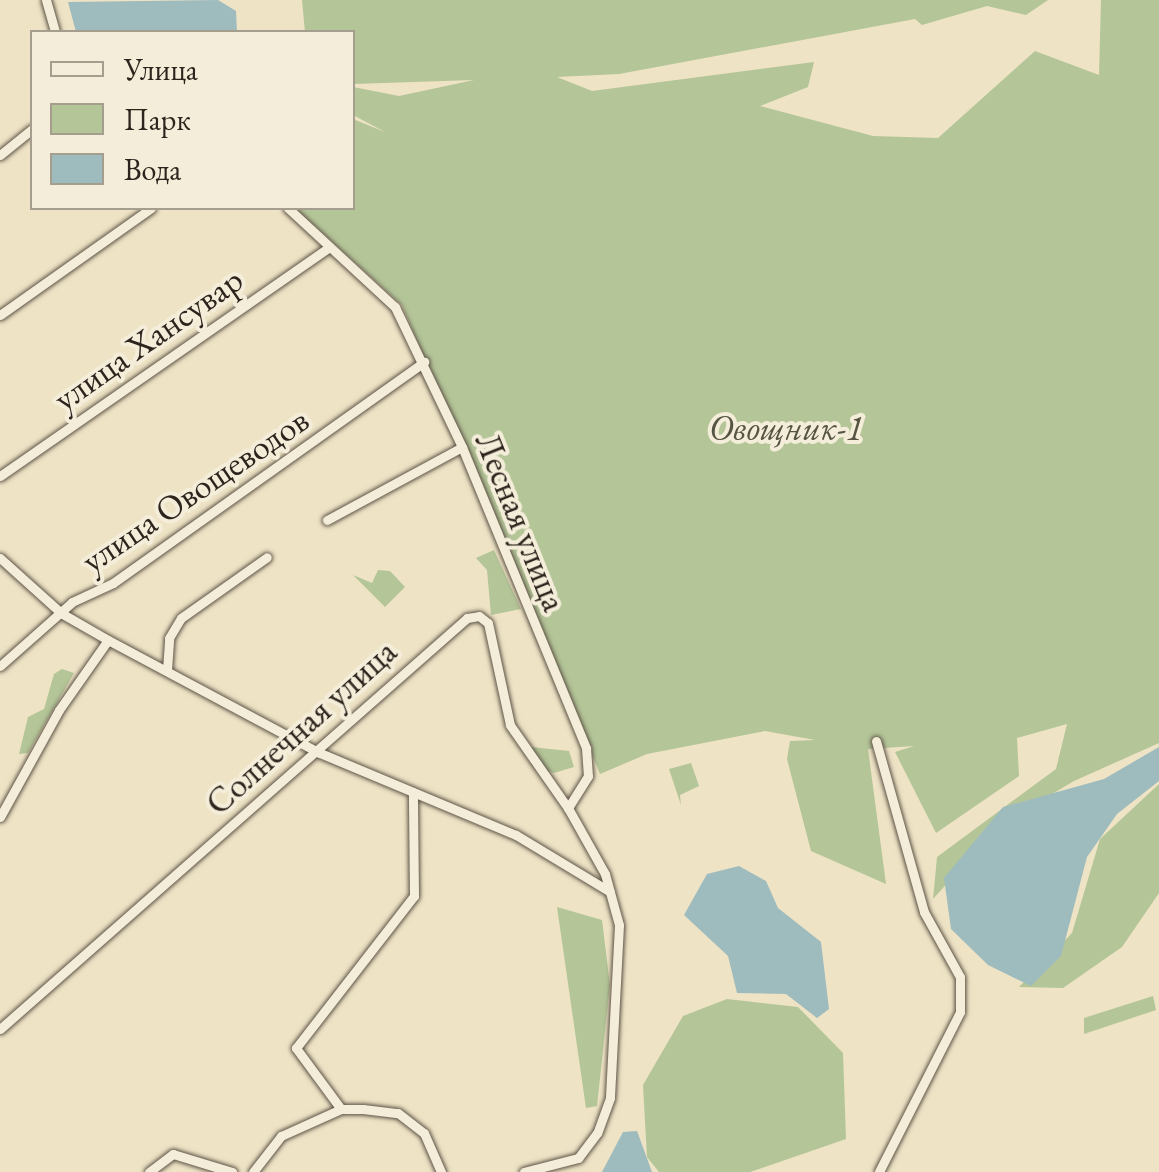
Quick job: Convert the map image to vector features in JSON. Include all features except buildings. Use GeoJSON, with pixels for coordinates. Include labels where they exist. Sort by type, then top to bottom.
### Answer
{"type":"FeatureCollection","features":[{"type":"Feature","properties":{"kind":"street"},"geometry":{"type":"LineString","coordinates":[[46,0],[54,30]]}},
{"type":"Feature","properties":{"kind":"street"},"geometry":{"type":"LineString","coordinates":[[0,155],[30,131]]}},
{"type":"Feature","properties":{"kind":"street"},"geometry":{"type":"LineString","coordinates":[[0,315],[148,210]]}},
{"type":"Feature","properties":{"kind":"street","name":"Лесная улица"},"geometry":{"type":"LineString","coordinates":[[290,210],[394,307],[424,362],[586,748],[588,776],[568,808]]}},
{"type":"Feature","properties":{"kind":"street","name":"улица Хансувар"},"geometry":{"type":"LineString","coordinates":[[0,476],[328,248]]}},
{"type":"Feature","properties":{"kind":"street","name":"улица Овощеводов"},"geometry":{"type":"LineString","coordinates":[[0,666],[61,613],[326,436],[424,362]]}},
{"type":"Feature","properties":{"kind":"street"},"geometry":{"type":"LineString","coordinates":[[327,520],[462,446]]}},
{"type":"Feature","properties":{"kind":"street"},"geometry":{"type":"LineString","coordinates":[[168,670],[169,638],[181,618],[267,557]]}},
{"type":"Feature","properties":{"kind":"street"},"geometry":{"type":"LineString","coordinates":[[0,558],[61,613],[108,640],[320,753],[528,842],[608,891]]}},
{"type":"Feature","properties":{"kind":"street","name":"Солнечная улица"},"geometry":{"type":"LineString","coordinates":[[0,1028],[320,753],[378,691],[467,618],[479,616],[488,624],[510,725],[568,808]]}},
{"type":"Feature","properties":{"kind":"street"},"geometry":{"type":"LineString","coordinates":[[0,817],[59,710],[108,640]]}},
{"type":"Feature","properties":{"kind":"street"},"geometry":{"type":"LineString","coordinates":[[876,741],[924,912],[960,977],[960,1012],[879,1172]]}},
{"type":"Feature","properties":{"kind":"street"},"geometry":{"type":"LineString","coordinates":[[341,1109],[296,1048],[414,896],[412,792]]}},
{"type":"Feature","properties":{"kind":"street"},"geometry":{"type":"LineString","coordinates":[[524,1172],[578,1158],[597,1133],[610,1098],[620,926],[608,891],[568,808]]}},
{"type":"Feature","properties":{"kind":"street"},"geometry":{"type":"LineString","coordinates":[[254,1172],[280,1136],[341,1109],[398,1114],[424,1133],[441,1172]]}},
{"type":"Feature","properties":{"kind":"street"},"geometry":{"type":"LineString","coordinates":[[149,1172],[173,1154],[232,1172]]}},
{"type":"Feature","properties":{"kind":"green space","name":"Овощник-1"},"geometry":{"type":"Polygon","coordinates":[[[302,0],[1048,0],[1026,15],[987,6],[922,25],[915,19],[619,74],[557,77],[592,91],[814,62],[808,87],[760,106],[873,136],[938,138],[1035,51],[1099,75],[1101,0],[1159,0],[1159,743],[1074,781],[1000,825],[933,899],[937,857],[1056,769],[1067,724],[1017,738],[1019,776],[936,833],[895,752],[914,746],[868,749],[886,884],[811,851],[787,759],[790,741],[815,740],[765,731],[647,754],[600,774],[402,305],[297,210],[355,210],[355,120],[385,132],[355,116],[355,87],[399,96],[474,80],[355,84],[355,30],[305,30],[302,0]]]}},
{"type":"Feature","properties":{"kind":"green space"},"geometry":{"type":"Polygon","coordinates":[[[494,550],[521,609],[491,615],[487,570],[476,558],[494,550]]]}},
{"type":"Feature","properties":{"kind":"green space"},"geometry":{"type":"Polygon","coordinates":[[[378,570],[390,571],[405,587],[385,607],[353,575],[372,583],[378,570]]]}},
{"type":"Feature","properties":{"kind":"green space"},"geometry":{"type":"Polygon","coordinates":[[[62,669],[74,673],[28,753],[19,754],[28,717],[44,709],[54,674],[62,669]]]}},
{"type":"Feature","properties":{"kind":"green space"},"geometry":{"type":"Polygon","coordinates":[[[531,747],[569,751],[574,767],[554,773],[531,765],[531,747]]]}},
{"type":"Feature","properties":{"kind":"green space"},"geometry":{"type":"Polygon","coordinates":[[[691,763],[699,786],[680,795],[681,805],[669,769],[691,763]]]}},
{"type":"Feature","properties":{"kind":"green space"},"geometry":{"type":"Polygon","coordinates":[[[1159,784],[1159,893],[1122,947],[1063,988],[1019,987],[1072,933],[1100,839],[1159,784]]]}},
{"type":"Feature","properties":{"kind":"green space"},"geometry":{"type":"Polygon","coordinates":[[[557,907],[602,920],[610,985],[597,1106],[586,1108],[557,907]]]}},
{"type":"Feature","properties":{"kind":"green space"},"geometry":{"type":"Polygon","coordinates":[[[1153,996],[1156,1010],[1084,1034],[1084,1018],[1153,996]]]}},
{"type":"Feature","properties":{"kind":"green space"},"geometry":{"type":"Polygon","coordinates":[[[727,999],[798,1007],[843,1053],[846,1139],[750,1172],[659,1172],[647,1157],[643,1085],[683,1016],[727,999]]]}},
{"type":"Feature","properties":{"kind":"water"},"geometry":{"type":"Polygon","coordinates":[[[218,0],[236,11],[237,30],[75,30],[68,2],[218,0]]]}},
{"type":"Feature","properties":{"kind":"water"},"geometry":{"type":"Polygon","coordinates":[[[1159,747],[1159,781],[1117,814],[1087,857],[1061,956],[1031,986],[988,965],[951,929],[944,878],[1003,807],[1104,779],[1159,747]]]}},
{"type":"Feature","properties":{"kind":"water"},"geometry":{"type":"Polygon","coordinates":[[[739,866],[766,881],[778,908],[821,942],[829,1009],[817,1018],[786,994],[737,993],[728,956],[684,915],[707,874],[739,866]]]}},
{"type":"Feature","properties":{"kind":"water"},"geometry":{"type":"Polygon","coordinates":[[[637,1131],[652,1172],[602,1172],[623,1132],[637,1131]]]}}]}
